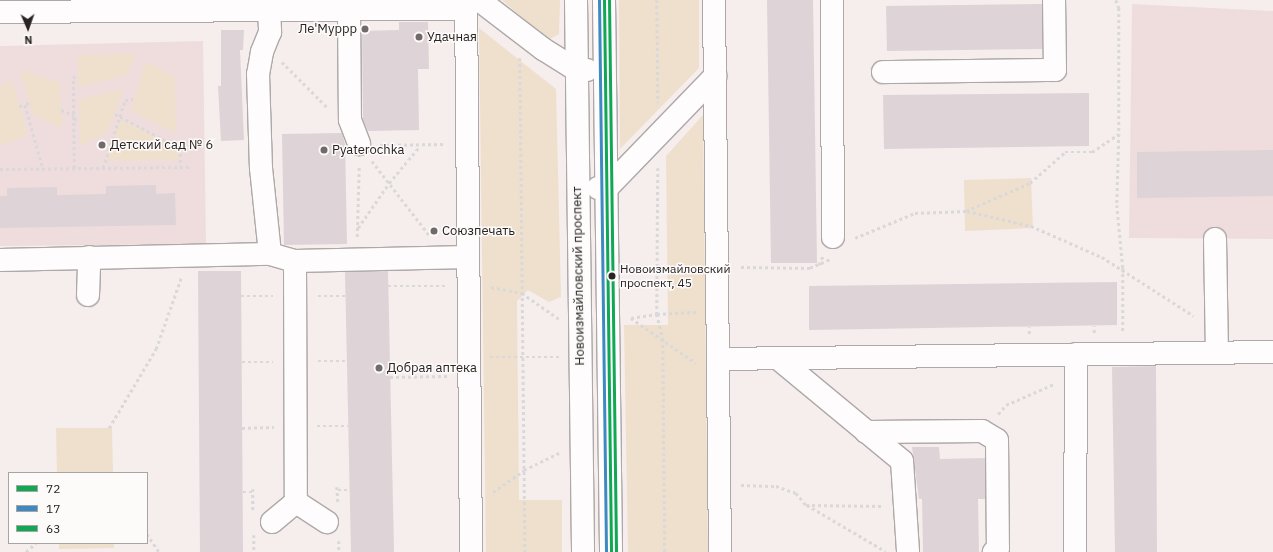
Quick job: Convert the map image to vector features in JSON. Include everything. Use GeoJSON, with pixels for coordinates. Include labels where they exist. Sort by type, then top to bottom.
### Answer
{"type":"FeatureCollection","features":[{"type":"Feature","properties":{"kind":"street","name":"Новоизмайловский проспект"},"geometry":{"type":"LineString","coordinates":[[576,0],[582,552]]}},
{"type":"Feature","properties":{"kind":"street"},"geometry":{"type":"LineString","coordinates":[[604,0],[611,552]]}},
{"type":"Feature","properties":{"kind":"street"},"geometry":{"type":"LineString","coordinates":[[714,0],[719,311],[718,368],[720,552]]}},
{"type":"Feature","properties":{"kind":"street"},"geometry":{"type":"LineString","coordinates":[[832,0],[840,244]]}},
{"type":"Feature","properties":{"kind":"street"},"geometry":{"type":"LineString","coordinates":[[883,72],[1055,70],[1054,0]]}},
{"type":"Feature","properties":{"kind":"street"},"geometry":{"type":"LineString","coordinates":[[470,3],[468,257],[472,552]]}},
{"type":"Feature","properties":{"kind":"street"},"geometry":{"type":"LineString","coordinates":[[0,12],[348,10],[470,3],[577,70],[605,71]]}},
{"type":"Feature","properties":{"kind":"street"},"geometry":{"type":"LineString","coordinates":[[269,10],[270,32],[265,44],[258,74],[261,168],[270,254]]}},
{"type":"Feature","properties":{"kind":"street"},"geometry":{"type":"LineString","coordinates":[[348,10],[350,120],[359,144]]}},
{"type":"Feature","properties":{"kind":"street"},"geometry":{"type":"LineString","coordinates":[[578,188],[607,188],[715,76]]}},
{"type":"Feature","properties":{"kind":"street"},"geometry":{"type":"LineString","coordinates":[[1215,239],[1217,352]]}},
{"type":"Feature","properties":{"kind":"street"},"geometry":{"type":"LineString","coordinates":[[0,260],[270,254],[295,261],[468,257]]}},
{"type":"Feature","properties":{"kind":"street"},"geometry":{"type":"LineString","coordinates":[[88,295],[89,257]]}},
{"type":"Feature","properties":{"kind":"street"},"geometry":{"type":"LineString","coordinates":[[295,261],[296,502]]}},
{"type":"Feature","properties":{"kind":"street"},"geometry":{"type":"LineString","coordinates":[[718,368],[780,360],[1075,364],[1124,354],[1273,352]]}},
{"type":"Feature","properties":{"kind":"street"},"geometry":{"type":"LineString","coordinates":[[780,360],[902,461],[908,552]]}},
{"type":"Feature","properties":{"kind":"street"},"geometry":{"type":"LineString","coordinates":[[1075,364],[1075,552]]}},
{"type":"Feature","properties":{"kind":"street"},"geometry":{"type":"LineString","coordinates":[[866,432],[982,431],[997,440],[998,548],[994,552]]}},
{"type":"Feature","properties":{"kind":"street"},"geometry":{"type":"LineString","coordinates":[[272,522],[296,502]]}},
{"type":"Feature","properties":{"kind":"street"},"geometry":{"type":"LineString","coordinates":[[296,502],[327,522]]}},
{"type":"Feature","properties":{"kind":"path"},"geometry":{"type":"LineString","coordinates":[[657,0],[658,106]]}},
{"type":"Feature","properties":{"kind":"path"},"geometry":{"type":"LineString","coordinates":[[1116,0],[1119,8],[1118,236],[1123,268],[1124,354]]}},
{"type":"Feature","properties":{"kind":"path"},"geometry":{"type":"LineString","coordinates":[[265,44],[339,120],[350,120]]}},
{"type":"Feature","properties":{"kind":"path"},"geometry":{"type":"LineString","coordinates":[[520,56],[525,552]]}},
{"type":"Feature","properties":{"kind":"path"},"geometry":{"type":"LineString","coordinates":[[74,168],[73,78],[78,74]]}},
{"type":"Feature","properties":{"kind":"path"},"geometry":{"type":"LineString","coordinates":[[103,168],[125,100],[133,99]]}},
{"type":"Feature","properties":{"kind":"path"},"geometry":{"type":"LineString","coordinates":[[20,106],[29,103]]}},
{"type":"Feature","properties":{"kind":"path"},"geometry":{"type":"LineString","coordinates":[[25,105],[43,168]]}},
{"type":"Feature","properties":{"kind":"path"},"geometry":{"type":"LineString","coordinates":[[61,110],[74,115]]}},
{"type":"Feature","properties":{"kind":"path"},"geometry":{"type":"LineString","coordinates":[[115,114],[180,148],[181,167]]}},
{"type":"Feature","properties":{"kind":"path"},"geometry":{"type":"LineString","coordinates":[[74,120],[79,116]]}},
{"type":"Feature","properties":{"kind":"path"},"geometry":{"type":"LineString","coordinates":[[966,211],[1030,183],[1065,152],[1092,152],[1119,134]]}},
{"type":"Feature","properties":{"kind":"path"},"geometry":{"type":"LineString","coordinates":[[359,144],[420,146],[446,144]]}},
{"type":"Feature","properties":{"kind":"path"},"geometry":{"type":"LineString","coordinates":[[359,144],[435,242]]}},
{"type":"Feature","properties":{"kind":"path"},"geometry":{"type":"LineString","coordinates":[[357,260],[359,144]]}},
{"type":"Feature","properties":{"kind":"path"},"geometry":{"type":"LineString","coordinates":[[357,229],[389,183],[420,146]]}},
{"type":"Feature","properties":{"kind":"path"},"geometry":{"type":"LineString","coordinates":[[658,161],[657,314],[663,340],[665,552]]}},
{"type":"Feature","properties":{"kind":"path"},"geometry":{"type":"LineString","coordinates":[[0,169],[191,167]]}},
{"type":"Feature","properties":{"kind":"path"},"geometry":{"type":"LineString","coordinates":[[740,267],[810,268],[840,244],[860,234],[915,213],[966,211],[1031,226],[1123,268],[1198,319],[1216,327]]}},
{"type":"Feature","properties":{"kind":"path"},"geometry":{"type":"LineString","coordinates":[[109,428],[156,349],[188,257]]}},
{"type":"Feature","properties":{"kind":"path"},"geometry":{"type":"LineString","coordinates":[[388,286],[449,286]]}},
{"type":"Feature","properties":{"kind":"path"},"geometry":{"type":"LineString","coordinates":[[488,286],[522,293],[560,320]]}},
{"type":"Feature","properties":{"kind":"path"},"geometry":{"type":"LineString","coordinates":[[718,368],[663,340],[631,318],[657,314],[719,311]]}},
{"type":"Feature","properties":{"kind":"path"},"geometry":{"type":"LineString","coordinates":[[469,357],[560,357]]}},
{"type":"Feature","properties":{"kind":"path"},"geometry":{"type":"LineString","coordinates":[[982,431],[1006,405],[1075,364]]}},
{"type":"Feature","properties":{"kind":"path"},"geometry":{"type":"LineString","coordinates":[[390,377],[450,376]]}},
{"type":"Feature","properties":{"kind":"path"},"geometry":{"type":"LineString","coordinates":[[486,497],[524,470],[556,455]]}},
{"type":"Feature","properties":{"kind":"path"},"geometry":{"type":"LineString","coordinates":[[741,485],[776,486],[796,493],[806,505],[886,552]]}},
{"type":"Feature","properties":{"kind":"path"},"geometry":{"type":"LineString","coordinates":[[338,490],[350,490]]}},
{"type":"Feature","properties":{"kind":"path"},"geometry":{"type":"LineString","coordinates":[[243,492],[253,492]]}},
{"type":"Feature","properties":{"kind":"path"},"geometry":{"type":"LineString","coordinates":[[806,505],[905,506]]}},
{"type":"Feature","properties":{"kind":"path"},"geometry":{"type":"LineString","coordinates":[[148,536],[159,552]]}},
{"type":"Feature","properties":{"kind":"path"},"geometry":{"type":"LineString","coordinates":[[26,552],[35,544]]}},
{"type":"Feature","properties":{"kind":"shaded area"},"geometry":{"type":"Polygon","coordinates":[[[502,0],[560,0],[559,34],[550,39],[544,37],[502,0]]]}},
{"type":"Feature","properties":{"kind":"shaded area"},"geometry":{"type":"Polygon","coordinates":[[[619,0],[699,0],[699,68],[620,149],[619,0]]]}},
{"type":"Feature","properties":{"kind":"shaded area"},"geometry":{"type":"Polygon","coordinates":[[[1132,4],[1273,11],[1273,239],[1129,238],[1132,4]]]}},
{"type":"Feature","properties":{"kind":"shaded area"},"geometry":{"type":"Polygon","coordinates":[[[479,28],[556,89],[561,297],[549,302],[528,290],[517,301],[519,500],[562,500],[562,552],[486,552],[479,28]]]}},
{"type":"Feature","properties":{"kind":"shaded area","name":"Детский сад № 6"},"geometry":{"type":"Polygon","coordinates":[[[203,41],[206,244],[0,246],[0,46],[203,41]]]}},
{"type":"Feature","properties":{"kind":"shaded area"},"geometry":{"type":"Polygon","coordinates":[[[133,54],[135,57],[126,75],[82,86],[78,83],[78,58],[80,55],[133,54]]]}},
{"type":"Feature","properties":{"kind":"shaded area"},"geometry":{"type":"Polygon","coordinates":[[[148,63],[175,77],[176,130],[173,132],[131,111],[145,65],[148,63]]]}},
{"type":"Feature","properties":{"kind":"shaded area"},"geometry":{"type":"Polygon","coordinates":[[[23,70],[60,83],[62,125],[59,127],[33,115],[21,73],[23,70]]]}},
{"type":"Feature","properties":{"kind":"shaded area"},"geometry":{"type":"Polygon","coordinates":[[[10,81],[13,83],[27,133],[26,136],[0,145],[0,86],[10,81]]]}},
{"type":"Feature","properties":{"kind":"shaded area"},"geometry":{"type":"Polygon","coordinates":[[[120,90],[122,93],[108,132],[83,144],[80,142],[79,102],[82,99],[120,90]]]}},
{"type":"Feature","properties":{"kind":"shaded area"},"geometry":{"type":"Polygon","coordinates":[[[703,115],[708,552],[628,552],[624,325],[668,325],[666,156],[703,115]]]}},
{"type":"Feature","properties":{"kind":"shaded area"},"geometry":{"type":"Polygon","coordinates":[[[121,120],[179,149],[179,160],[107,161],[121,120]]]}},
{"type":"Feature","properties":{"kind":"shaded area"},"geometry":{"type":"Polygon","coordinates":[[[1031,178],[1033,228],[965,231],[964,180],[1031,178]]]}},
{"type":"Feature","properties":{"kind":"shaded area"},"geometry":{"type":"Polygon","coordinates":[[[56,428],[112,428],[113,472],[57,472],[56,428]]]}},
{"type":"Feature","properties":{"kind":"shaded area"},"geometry":{"type":"Polygon","coordinates":[[[59,544],[114,544],[114,548],[59,549],[59,544]]]}},
{"type":"Feature","properties":{"kind":"building"},"geometry":{"type":"Polygon","coordinates":[[[767,0],[813,0],[817,263],[771,263],[767,0]]]}},
{"type":"Feature","properties":{"kind":"building"},"geometry":{"type":"Polygon","coordinates":[[[1042,4],[1042,49],[887,51],[886,6],[1042,4]]]}},
{"type":"Feature","properties":{"kind":"building"},"geometry":{"type":"Polygon","coordinates":[[[399,22],[428,22],[429,69],[418,69],[419,130],[368,131],[363,120],[362,31],[399,30],[399,22]]]}},
{"type":"Feature","properties":{"kind":"building"},"geometry":{"type":"Polygon","coordinates":[[[221,30],[244,30],[243,50],[240,50],[244,140],[221,141],[218,86],[221,86],[221,30]]]}},
{"type":"Feature","properties":{"kind":"building"},"geometry":{"type":"Polygon","coordinates":[[[1089,93],[1089,146],[884,149],[883,95],[1089,93]]]}},
{"type":"Feature","properties":{"kind":"building"},"geometry":{"type":"Polygon","coordinates":[[[342,133],[345,144],[347,244],[284,245],[282,134],[342,133]]]}},
{"type":"Feature","properties":{"kind":"building"},"geometry":{"type":"Polygon","coordinates":[[[1273,150],[1273,196],[1137,198],[1137,152],[1273,150]]]}},
{"type":"Feature","properties":{"kind":"building"},"geometry":{"type":"Polygon","coordinates":[[[156,185],[156,194],[175,193],[176,225],[0,228],[0,196],[7,196],[7,188],[57,187],[57,195],[106,194],[106,186],[156,185]]]}},
{"type":"Feature","properties":{"kind":"building"},"geometry":{"type":"Polygon","coordinates":[[[198,271],[241,271],[243,552],[200,552],[198,271]]]}},
{"type":"Feature","properties":{"kind":"building"},"geometry":{"type":"Polygon","coordinates":[[[388,271],[394,552],[351,552],[345,272],[388,271]]]}},
{"type":"Feature","properties":{"kind":"building"},"geometry":{"type":"Polygon","coordinates":[[[1117,282],[1117,325],[809,330],[809,286],[1117,282]]]}},
{"type":"Feature","properties":{"kind":"building"},"geometry":{"type":"Polygon","coordinates":[[[1156,366],[1157,552],[1115,552],[1112,367],[1156,366]]]}},
{"type":"Feature","properties":{"kind":"building"},"geometry":{"type":"Polygon","coordinates":[[[912,447],[939,447],[940,459],[985,458],[985,499],[978,499],[979,552],[923,552],[922,499],[919,499],[912,447]]]}},
{"type":"Feature","properties":{"kind":"transit line","name":"17"},"geometry":{"type":"LineString","coordinates":[[599,0],[606,552]]}},
{"type":"Feature","properties":{"kind":"transit line","name":"72"},"geometry":{"type":"LineString","coordinates":[[604,0],[611,552]]}},
{"type":"Feature","properties":{"kind":"transit line","name":"63"},"geometry":{"type":"LineString","coordinates":[[609,0],[616,552]]}},
{"type":"Feature","properties":{"kind":"place","name":"Ле'Муррр"},"geometry":{"type":"Point","coordinates":[365,29]}},
{"type":"Feature","properties":{"kind":"place","name":"Удачная"},"geometry":{"type":"Point","coordinates":[419,37]}},
{"type":"Feature","properties":{"kind":"place","name":"Детский сад № 6"},"geometry":{"type":"Point","coordinates":[102,145]}},
{"type":"Feature","properties":{"kind":"place","name":"Pyaterochka"},"geometry":{"type":"Point","coordinates":[324,150]}},
{"type":"Feature","properties":{"kind":"place","name":"Союзпечать"},"geometry":{"type":"Point","coordinates":[434,231]}},
{"type":"Feature","properties":{"kind":"place","name":"Новоизмайловский проспект, 45"},"geometry":{"type":"Point","coordinates":[612,276]}},
{"type":"Feature","properties":{"kind":"place","name":"Добрая аптека"},"geometry":{"type":"Point","coordinates":[379,368]}}]}
